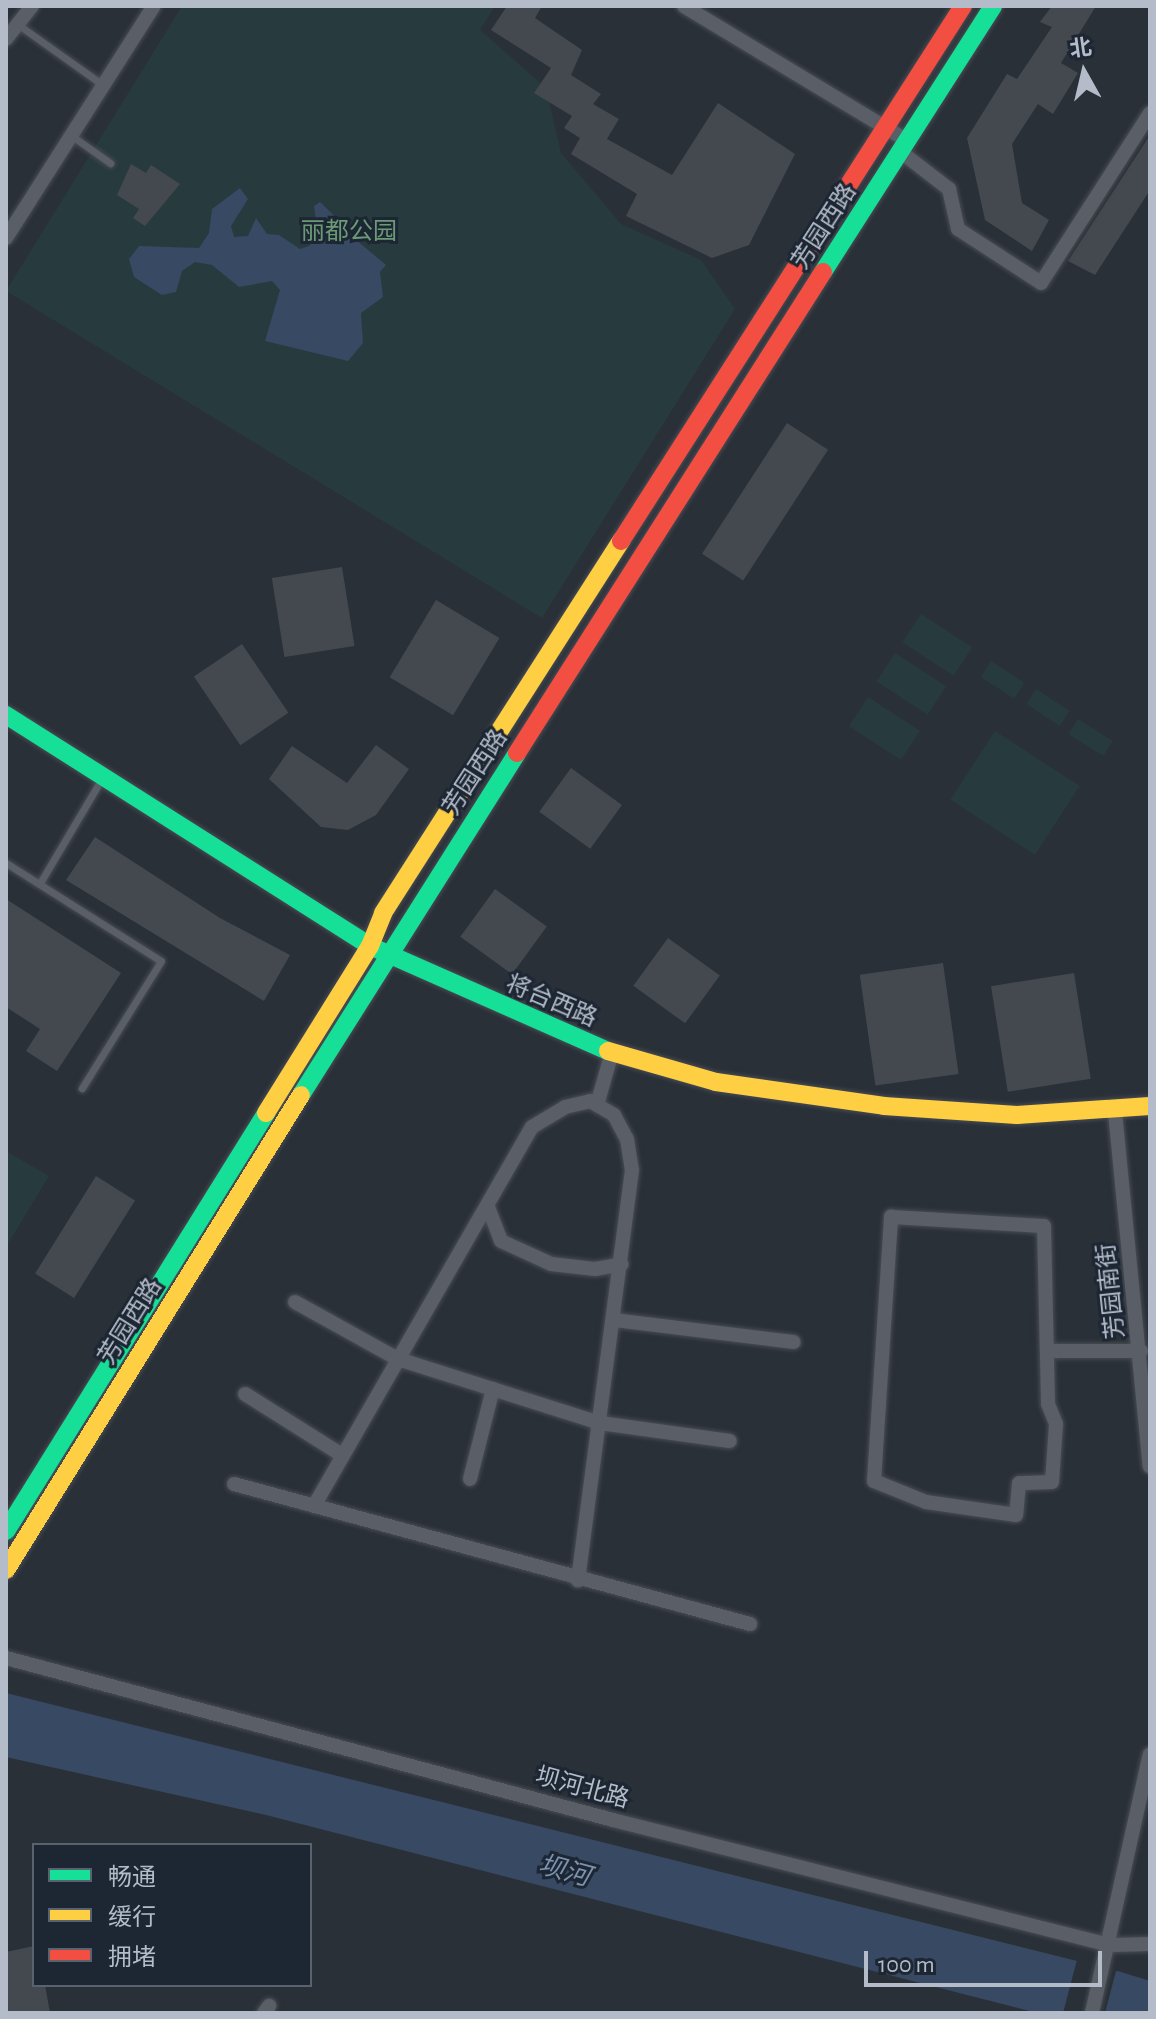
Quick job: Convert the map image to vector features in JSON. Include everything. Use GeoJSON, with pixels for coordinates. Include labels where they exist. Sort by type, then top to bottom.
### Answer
{"type":"FeatureCollection","features":[{"type":"Feature","properties":{"kind":"main road","name":"芳园西路"},"geometry":{"type":"LineString","coordinates":[[6,1531],[370,946],[391,899],[859,164],[887,130],[963,6]]}},
{"type":"Feature","properties":{"kind":"main road","name":"芳园西路"},"geometry":{"type":"LineString","coordinates":[[6,1570],[388,955],[993,6]]}},
{"type":"Feature","properties":{"kind":"main road","name":"将台西路"},"geometry":{"type":"LineString","coordinates":[[6,715],[370,946],[612,1052],[716,1082],[884,1106],[1017,1115],[1115,1112],[1148,1103]]}},
{"type":"Feature","properties":{"kind":"street"},"geometry":{"type":"LineString","coordinates":[[6,39],[20,26],[32,6]]}},
{"type":"Feature","properties":{"kind":"street"},"geometry":{"type":"LineString","coordinates":[[6,238],[154,6]]}},
{"type":"Feature","properties":{"kind":"street"},"geometry":{"type":"LineString","coordinates":[[684,6],[887,130],[949,189],[958,229],[1041,283],[1150,113]]}},
{"type":"Feature","properties":{"kind":"street"},"geometry":{"type":"LineString","coordinates":[[597,1105],[612,1052]]}},
{"type":"Feature","properties":{"kind":"street"},"geometry":{"type":"LineString","coordinates":[[314,1506],[532,1127],[565,1107],[590,1101],[614,1115],[627,1139],[632,1170],[578,1580]]}},
{"type":"Feature","properties":{"kind":"street","name":"芳园南街"},"geometry":{"type":"LineString","coordinates":[[1115,1112],[1150,1466]]}},
{"type":"Feature","properties":{"kind":"street"},"geometry":{"type":"LineString","coordinates":[[488,1207],[501,1241],[551,1264],[595,1269],[622,1264]]}},
{"type":"Feature","properties":{"kind":"street"},"geometry":{"type":"LineString","coordinates":[[891,1217],[1044,1226],[1047,1351],[1048,1404],[1056,1424],[1052,1482],[1019,1483],[1016,1515],[926,1502],[874,1481],[891,1217]]}},
{"type":"Feature","properties":{"kind":"street"},"geometry":{"type":"LineString","coordinates":[[295,1302],[398,1359],[600,1423],[730,1441]]}},
{"type":"Feature","properties":{"kind":"street"},"geometry":{"type":"LineString","coordinates":[[614,1320],[794,1342]]}},
{"type":"Feature","properties":{"kind":"street"},"geometry":{"type":"LineString","coordinates":[[1047,1351],[1141,1351]]}},
{"type":"Feature","properties":{"kind":"street"},"geometry":{"type":"LineString","coordinates":[[470,1479],[493,1389]]}},
{"type":"Feature","properties":{"kind":"street"},"geometry":{"type":"LineString","coordinates":[[245,1394],[342,1455]]}},
{"type":"Feature","properties":{"kind":"street"},"geometry":{"type":"LineString","coordinates":[[234,1484],[578,1580],[750,1624]]}},
{"type":"Feature","properties":{"kind":"street","name":"坝河北路"},"geometry":{"type":"LineString","coordinates":[[6,1658],[1108,1952],[1150,1944]]}},
{"type":"Feature","properties":{"kind":"street"},"geometry":{"type":"LineString","coordinates":[[1092,2013],[1150,1754]]}},
{"type":"Feature","properties":{"kind":"lane"},"geometry":{"type":"LineString","coordinates":[[20,26],[104,85]]}},
{"type":"Feature","properties":{"kind":"lane"},"geometry":{"type":"LineString","coordinates":[[72,136],[110,163]]}},
{"type":"Feature","properties":{"kind":"lane"},"geometry":{"type":"LineString","coordinates":[[40,883],[102,776]]}},
{"type":"Feature","properties":{"kind":"lane"},"geometry":{"type":"LineString","coordinates":[[6,863],[161,961],[82,1088]]}},
{"type":"Feature","properties":{"kind":"green space","name":"丽都公园"},"geometry":{"type":"Polygon","coordinates":[[[182,6],[495,6],[480,30],[546,88],[561,153],[621,224],[701,260],[735,309],[542,618],[6,291],[182,6]]]}},
{"type":"Feature","properties":{"kind":"green space"},"geometry":{"type":"Polygon","coordinates":[[[921,614],[972,647],[954,676],[902,643],[921,614]]]}},
{"type":"Feature","properties":{"kind":"green space"},"geometry":{"type":"Polygon","coordinates":[[[895,653],[946,686],[928,715],[876,682],[895,653]]]}},
{"type":"Feature","properties":{"kind":"green space"},"geometry":{"type":"Polygon","coordinates":[[[991,661],[1025,683],[1014,699],[981,677],[991,661]]]}},
{"type":"Feature","properties":{"kind":"green space"},"geometry":{"type":"Polygon","coordinates":[[[1036,689],[1070,711],[1060,726],[1026,704],[1036,689]]]}},
{"type":"Feature","properties":{"kind":"green space"},"geometry":{"type":"Polygon","coordinates":[[[868,697],[920,731],[901,760],[849,726],[868,697]]]}},
{"type":"Feature","properties":{"kind":"green space"},"geometry":{"type":"Polygon","coordinates":[[[1078,719],[1113,741],[1103,756],[1068,734],[1078,719]]]}},
{"type":"Feature","properties":{"kind":"green space"},"geometry":{"type":"Polygon","coordinates":[[[995,731],[1080,786],[1035,855],[950,800],[995,731]]]}},
{"type":"Feature","properties":{"kind":"green space"},"geometry":{"type":"Polygon","coordinates":[[[6,1151],[49,1176],[6,1247],[6,1151]]]}},
{"type":"Feature","properties":{"kind":"water"},"geometry":{"type":"Polygon","coordinates":[[[240,188],[248,199],[231,226],[234,237],[248,236],[256,218],[267,234],[279,235],[300,249],[309,246],[318,234],[314,206],[320,202],[346,227],[345,238],[355,239],[386,265],[380,272],[383,297],[361,313],[363,343],[348,361],[265,341],[280,290],[272,281],[239,287],[212,265],[195,262],[182,271],[176,292],[162,295],[134,277],[129,259],[139,246],[199,248],[209,233],[212,209],[240,188]]]}},
{"type":"Feature","properties":{"kind":"water","name":"坝河"},"geometry":{"type":"Polygon","coordinates":[[[6,1693],[1121,1972],[1150,1981],[1150,2013],[1037,2013],[266,1815],[6,1757],[6,1693]]]}},
{"type":"Feature","properties":{"kind":"pier"},"geometry":{"type":"Polygon","coordinates":[[[1078,1956],[1117,1967],[1105,2013],[1063,2013],[1078,1956]]]}},
{"type":"Feature","properties":{"kind":"building"},"geometry":{"type":"Polygon","coordinates":[[[507,6],[542,6],[535,18],[582,50],[571,75],[601,94],[593,104],[619,119],[607,139],[672,175],[718,103],[795,154],[749,245],[712,258],[626,216],[637,194],[571,154],[580,138],[564,128],[572,116],[534,93],[551,68],[491,30],[507,6]]]}},
{"type":"Feature","properties":{"kind":"building"},"geometry":{"type":"Polygon","coordinates":[[[1052,6],[1096,6],[1061,63],[1078,73],[1053,114],[1038,104],[1012,144],[1022,203],[1049,220],[1032,251],[985,220],[967,138],[1007,74],[1017,79],[1052,27],[1040,22],[1052,6]]]}},
{"type":"Feature","properties":{"kind":"building"},"geometry":{"type":"Polygon","coordinates":[[[1150,135],[1150,190],[1095,275],[1068,261],[1150,135]]]}},
{"type":"Feature","properties":{"kind":"building"},"geometry":{"type":"Polygon","coordinates":[[[131,164],[146,173],[151,165],[180,184],[145,226],[133,218],[139,209],[117,195],[131,164]]]}},
{"type":"Feature","properties":{"kind":"building"},"geometry":{"type":"Polygon","coordinates":[[[787,423],[828,450],[743,581],[702,554],[787,423]]]}},
{"type":"Feature","properties":{"kind":"building"},"geometry":{"type":"Polygon","coordinates":[[[342,567],[355,646],[284,657],[272,578],[342,567]]]}},
{"type":"Feature","properties":{"kind":"building"},"geometry":{"type":"Polygon","coordinates":[[[436,600],[499,638],[453,715],[390,677],[436,600]]]}},
{"type":"Feature","properties":{"kind":"building"},"geometry":{"type":"Polygon","coordinates":[[[242,644],[288,713],[240,745],[194,676],[242,644]]]}},
{"type":"Feature","properties":{"kind":"building"},"geometry":{"type":"Polygon","coordinates":[[[376,745],[409,769],[376,815],[348,830],[321,827],[269,779],[292,746],[347,783],[376,745]]]}},
{"type":"Feature","properties":{"kind":"building"},"geometry":{"type":"Polygon","coordinates":[[[571,768],[622,805],[590,849],[539,812],[571,768]]]}},
{"type":"Feature","properties":{"kind":"building"},"geometry":{"type":"Polygon","coordinates":[[[95,837],[220,918],[290,955],[264,1001],[66,880],[95,837]]]}},
{"type":"Feature","properties":{"kind":"building"},"geometry":{"type":"Polygon","coordinates":[[[495,889],[547,927],[512,974],[460,937],[495,889]]]}},
{"type":"Feature","properties":{"kind":"building"},"geometry":{"type":"Polygon","coordinates":[[[6,899],[121,973],[57,1071],[26,1051],[40,1029],[6,1007],[6,899]]]}},
{"type":"Feature","properties":{"kind":"building"},"geometry":{"type":"Polygon","coordinates":[[[668,938],[720,976],[685,1023],[633,986],[668,938]]]}},
{"type":"Feature","properties":{"kind":"building"},"geometry":{"type":"Polygon","coordinates":[[[943,963],[959,1074],[875,1086],[860,975],[943,963]]]}},
{"type":"Feature","properties":{"kind":"building"},"geometry":{"type":"Polygon","coordinates":[[[1074,973],[1091,1079],[1008,1092],[991,986],[1074,973]]]}},
{"type":"Feature","properties":{"kind":"building"},"geometry":{"type":"Polygon","coordinates":[[[96,1176],[135,1200],[74,1298],[35,1274],[96,1176]]]}},
{"type":"Feature","properties":{"kind":"building"},"geometry":{"type":"Polygon","coordinates":[[[32,1946],[32,1987],[45,1987],[50,2013],[6,2013],[6,1952],[32,1946]]]}},
{"type":"Feature","properties":{"kind":"traffic: fast"},"geometry":{"type":"LineString","coordinates":[[823,272],[993,6]]}},
{"type":"Feature","properties":{"kind":"traffic: fast"},"geometry":{"type":"LineString","coordinates":[[6,715],[370,946],[608,1051]]}},
{"type":"Feature","properties":{"kind":"traffic: fast"},"geometry":{"type":"LineString","coordinates":[[301,1095],[517,753]]}},
{"type":"Feature","properties":{"kind":"traffic: fast"},"geometry":{"type":"LineString","coordinates":[[6,1531],[266,1113]]}},
{"type":"Feature","properties":{"kind":"traffic: slow"},"geometry":{"type":"LineString","coordinates":[[266,1113],[370,946],[383,913],[621,541]]}},
{"type":"Feature","properties":{"kind":"traffic: slow"},"geometry":{"type":"LineString","coordinates":[[608,1051],[716,1082],[884,1106],[1017,1115],[1150,1106]]}},
{"type":"Feature","properties":{"kind":"traffic: slow"},"geometry":{"type":"LineString","coordinates":[[6,1570],[301,1095]]}},
{"type":"Feature","properties":{"kind":"traffic: jam"},"geometry":{"type":"LineString","coordinates":[[621,541],[963,6]]}},
{"type":"Feature","properties":{"kind":"traffic: jam"},"geometry":{"type":"LineString","coordinates":[[517,753],[823,272]]}}]}
